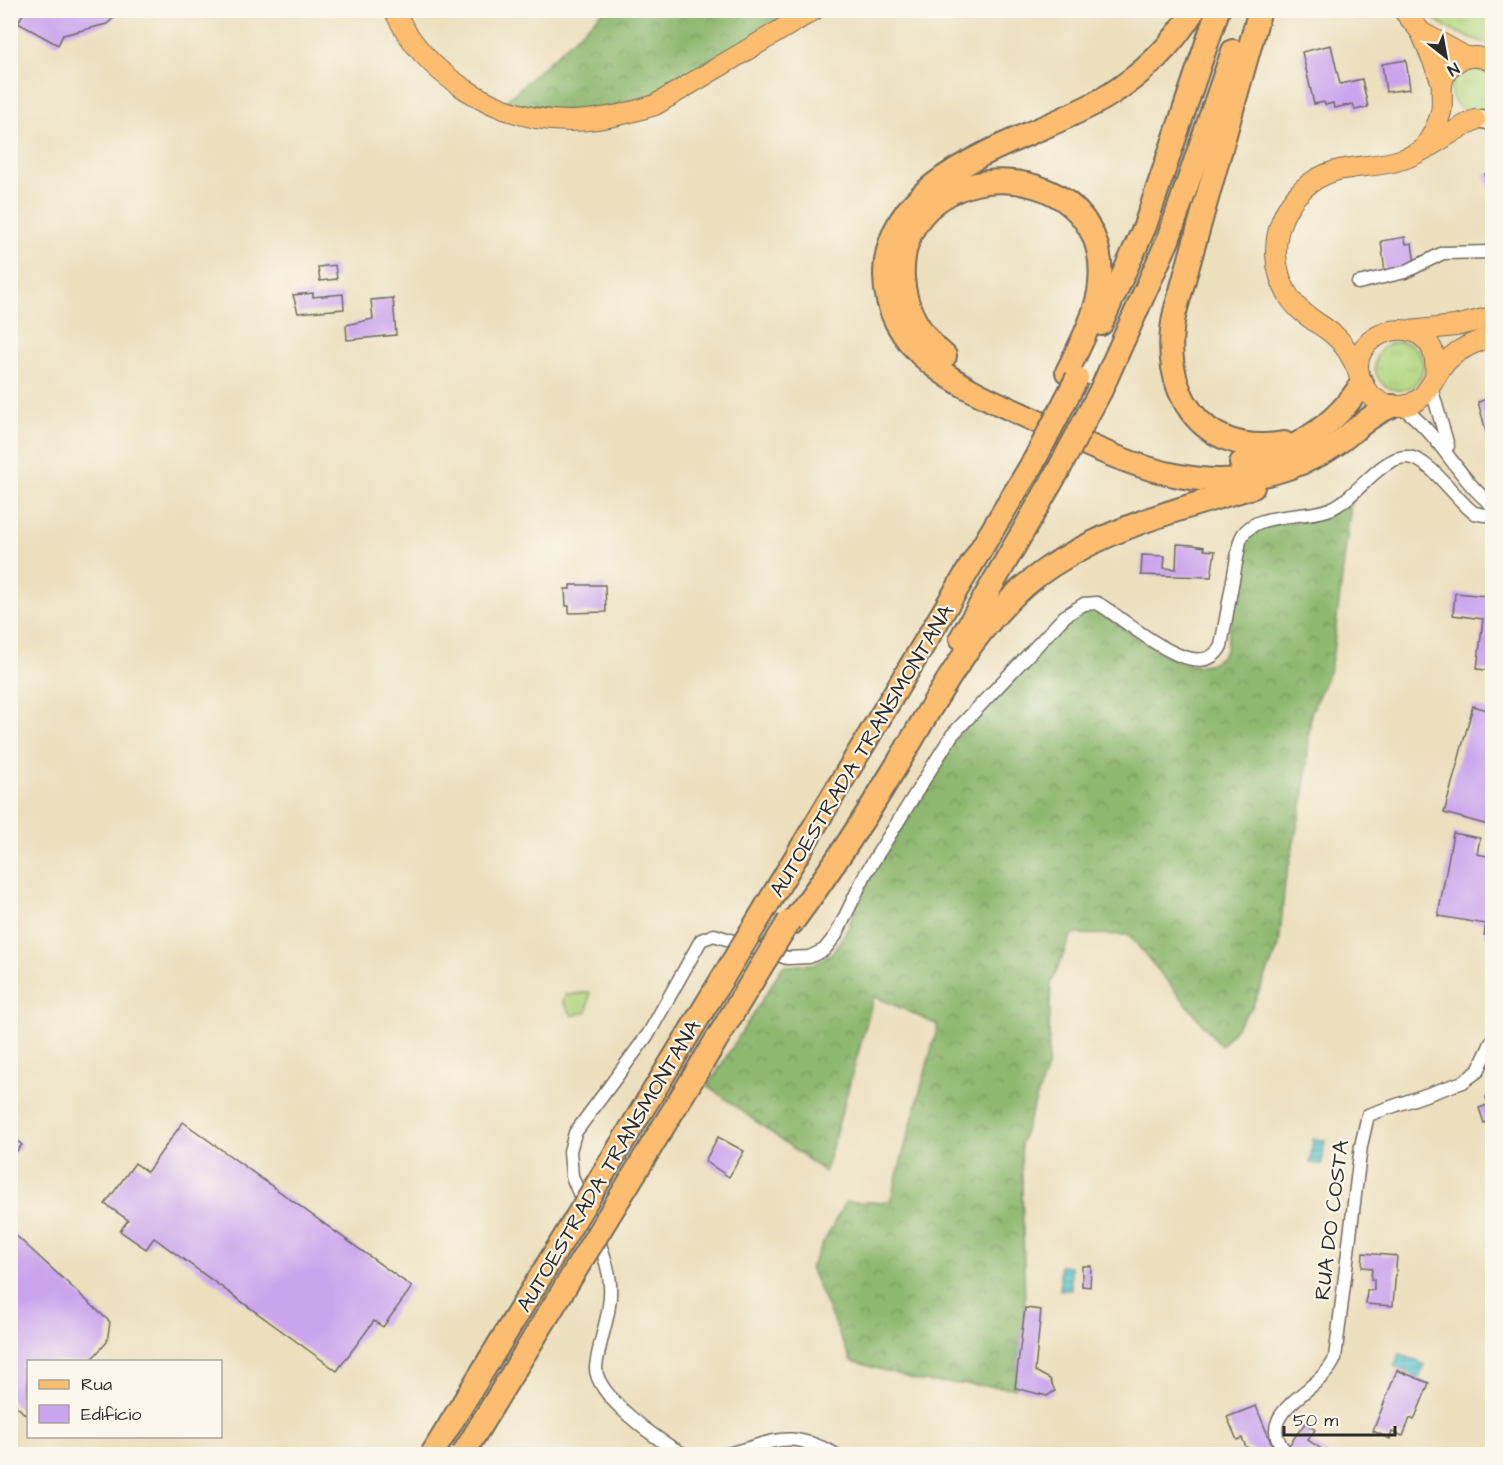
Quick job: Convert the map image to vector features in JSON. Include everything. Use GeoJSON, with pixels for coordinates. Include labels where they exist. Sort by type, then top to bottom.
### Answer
{"type":"FeatureCollection","features":[{"type":"Feature","properties":{"kind":"highway"},"geometry":{"type":"LineString","coordinates":[[1194,10],[1162,52],[1123,86],[1077,113],[962,166],[919,197],[901,219],[890,242],[885,275],[890,306],[911,343],[927,361],[946,376],[1131,464],[1177,477],[1224,480],[1264,475],[1315,445],[1396,406]]}},
{"type":"Feature","properties":{"kind":"highway","name":"AUTOESTRADA TRANSMONTANA"},"geometry":{"type":"LineString","coordinates":[[432,1455],[841,784],[1030,456],[1145,226],[1218,10]]}},
{"type":"Feature","properties":{"kind":"highway","name":"AUTOESTRADA TRANSMONTANA"},"geometry":{"type":"LineString","coordinates":[[463,1455],[790,922],[1011,554],[1058,471],[1101,390],[1168,240],[1247,10]]}},
{"type":"Feature","properties":{"kind":"highway"},"geometry":{"type":"LineString","coordinates":[[1260,10],[1175,312],[1170,357],[1175,383],[1183,399],[1200,421],[1214,432],[1238,442],[1263,445],[1294,441],[1315,445]]}},
{"type":"Feature","properties":{"kind":"highway"},"geometry":{"type":"LineString","coordinates":[[1072,375],[1098,292],[1099,258],[1091,234],[1084,222],[1059,198],[1023,181],[981,182],[947,196],[930,210],[915,229],[906,250],[903,282],[909,308],[926,338],[961,368],[1101,437],[1148,456],[1181,463],[1229,464],[1260,460],[1315,445]]}},
{"type":"Feature","properties":{"kind":"highway"},"geometry":{"type":"LineString","coordinates":[[790,922],[855,833],[961,660],[986,625],[1012,597],[1052,566],[1105,536],[1137,522],[1287,476],[1306,466],[1315,445],[1343,411],[1361,378]]}},
{"type":"Feature","properties":{"kind":"main road"},"geometry":{"type":"LineString","coordinates":[[394,10],[408,36],[426,57],[462,87],[517,113],[567,121],[627,114],[655,105],[814,10]]}},
{"type":"Feature","properties":{"kind":"main road"},"geometry":{"type":"LineString","coordinates":[[1403,10],[1421,33],[1452,112],[1467,120],[1485,119]]}},
{"type":"Feature","properties":{"kind":"main road"},"geometry":{"type":"LineString","coordinates":[[1421,33],[1466,57]]}},
{"type":"Feature","properties":{"kind":"main road"},"geometry":{"type":"LineString","coordinates":[[1424,147],[1437,124],[1442,90],[1450,66],[1466,57],[1477,56],[1492,62]]}},
{"type":"Feature","properties":{"kind":"main road"},"geometry":{"type":"LineString","coordinates":[[1485,119],[1401,160],[1334,171],[1324,176],[1302,191],[1286,211],[1275,245],[1280,277],[1299,310],[1334,335],[1350,355],[1369,394],[1396,406],[1417,401],[1448,360],[1467,346],[1492,337]]}},
{"type":"Feature","properties":{"kind":"main road"},"geometry":{"type":"LineString","coordinates":[[1334,335],[1356,337],[1391,329],[1410,331],[1455,326],[1492,317]]}},
{"type":"Feature","properties":{"kind":"main road"},"geometry":{"type":"LineString","coordinates":[[1410,331],[1429,344],[1434,354],[1433,382]]}},
{"type":"Feature","properties":{"kind":"main road"},"geometry":{"type":"LineString","coordinates":[[1361,378],[1364,349],[1371,339],[1382,332]]}},
{"type":"Feature","properties":{"kind":"street"},"geometry":{"type":"LineString","coordinates":[[1358,283],[1405,272],[1443,253],[1492,252]]}},
{"type":"Feature","properties":{"kind":"street"},"geometry":{"type":"LineString","coordinates":[[1433,382],[1440,425],[1456,463]]}},
{"type":"Feature","properties":{"kind":"street"},"geometry":{"type":"LineString","coordinates":[[1396,406],[1426,426],[1479,493],[1492,505]]}},
{"type":"Feature","properties":{"kind":"street"},"geometry":{"type":"LineString","coordinates":[[684,1455],[618,1407],[598,1382],[596,1368],[609,1304],[609,1277],[572,1176],[569,1160],[575,1133],[649,1033],[701,940],[714,935],[787,958],[809,957],[824,950],[836,935],[866,873],[957,728],[1065,616],[1079,606],[1097,603],[1157,645],[1195,659],[1208,658],[1221,646],[1240,541],[1244,532],[1255,522],[1304,516],[1332,508],[1354,494],[1390,461],[1404,457],[1423,463],[1474,513],[1485,516],[1492,513]]}},
{"type":"Feature","properties":{"kind":"street","name":"RUA DO COSTA"},"geometry":{"type":"LineString","coordinates":[[1288,1455],[1278,1435],[1280,1415],[1288,1405],[1327,1375],[1335,1359],[1358,1168],[1368,1115],[1463,1082],[1478,1071],[1492,1041]]}},
{"type":"Feature","properties":{"kind":"street"},"geometry":{"type":"LineString","coordinates":[[726,1455],[771,1440],[788,1438],[816,1445],[835,1455]]}},
{"type":"Feature","properties":{"kind":"green space"},"geometry":{"type":"Polygon","coordinates":[[[604,11],[801,11],[696,74],[662,91],[627,103],[590,110],[550,109],[506,101],[604,11]]]}},
{"type":"Feature","properties":{"kind":"green space"},"geometry":{"type":"Polygon","coordinates":[[[1422,11],[1492,11],[1492,46],[1451,30],[1422,11]]]}},
{"type":"Feature","properties":{"kind":"green space"},"geometry":{"type":"Polygon","coordinates":[[[1468,65],[1489,69],[1492,73],[1492,103],[1482,110],[1472,112],[1463,110],[1452,96],[1452,86],[1457,75],[1468,65]]]}},
{"type":"Feature","properties":{"kind":"green space"},"geometry":{"type":"Polygon","coordinates":[[[1394,342],[1404,342],[1419,352],[1423,366],[1422,375],[1413,386],[1404,390],[1394,390],[1379,380],[1375,371],[1375,361],[1385,346],[1394,342]]]}},
{"type":"Feature","properties":{"kind":"green space"},"geometry":{"type":"Polygon","coordinates":[[[1351,503],[1333,652],[1330,669],[1311,713],[1304,796],[1285,883],[1279,946],[1252,1007],[1221,1046],[1129,935],[1072,934],[1051,984],[1048,1065],[1021,1143],[1025,1308],[1015,1388],[920,1381],[851,1361],[810,1268],[845,1202],[890,1202],[938,1025],[874,996],[825,1172],[708,1086],[783,966],[814,964],[832,953],[847,930],[861,893],[949,748],[975,714],[1053,632],[1080,611],[1091,607],[1158,651],[1178,661],[1196,665],[1213,662],[1226,650],[1243,545],[1252,530],[1269,524],[1310,521],[1351,503]]]}},
{"type":"Feature","properties":{"kind":"green space"},"geometry":{"type":"Polygon","coordinates":[[[590,992],[587,1012],[573,1016],[563,1002],[565,995],[590,992]]]}},
{"type":"Feature","properties":{"kind":"water"},"geometry":{"type":"Polygon","coordinates":[[[1313,1139],[1325,1140],[1322,1164],[1310,1163],[1313,1139]]]}},
{"type":"Feature","properties":{"kind":"water"},"geometry":{"type":"Polygon","coordinates":[[[1060,1266],[1071,1267],[1071,1290],[1060,1290],[1060,1266]]]}},
{"type":"Feature","properties":{"kind":"water"},"geometry":{"type":"Polygon","coordinates":[[[1400,1354],[1425,1365],[1419,1378],[1394,1366],[1400,1354]]]}},
{"type":"Feature","properties":{"kind":"building"},"geometry":{"type":"Polygon","coordinates":[[[25,10],[122,10],[107,24],[63,35],[58,45],[18,23],[25,10]]]}},
{"type":"Feature","properties":{"kind":"building"},"geometry":{"type":"Polygon","coordinates":[[[1331,45],[1340,84],[1362,79],[1368,107],[1355,110],[1353,104],[1334,108],[1333,103],[1314,104],[1302,52],[1331,45]]]}},
{"type":"Feature","properties":{"kind":"building"},"geometry":{"type":"Polygon","coordinates":[[[1406,60],[1410,89],[1386,92],[1382,64],[1406,60]]]}},
{"type":"Feature","properties":{"kind":"building"},"geometry":{"type":"Polygon","coordinates":[[[1492,172],[1492,196],[1485,174],[1492,172]]]}},
{"type":"Feature","properties":{"kind":"building"},"geometry":{"type":"Polygon","coordinates":[[[1405,237],[1406,244],[1412,243],[1415,265],[1385,272],[1381,241],[1405,237]]]}},
{"type":"Feature","properties":{"kind":"building"},"geometry":{"type":"Polygon","coordinates":[[[335,265],[337,279],[320,281],[318,267],[335,265]]]}},
{"type":"Feature","properties":{"kind":"building"},"geometry":{"type":"Polygon","coordinates":[[[313,293],[313,297],[343,294],[344,309],[298,313],[293,295],[313,293]]]}},
{"type":"Feature","properties":{"kind":"building"},"geometry":{"type":"Polygon","coordinates":[[[393,298],[396,335],[347,340],[346,325],[373,319],[371,300],[393,298]]]}},
{"type":"Feature","properties":{"kind":"building"},"geometry":{"type":"Polygon","coordinates":[[[1492,397],[1492,453],[1478,402],[1492,397]]]}},
{"type":"Feature","properties":{"kind":"building"},"geometry":{"type":"Polygon","coordinates":[[[1177,544],[1204,547],[1204,550],[1215,551],[1211,577],[1141,575],[1142,555],[1165,556],[1164,568],[1176,569],[1177,544]]]}},
{"type":"Feature","properties":{"kind":"building"},"geometry":{"type":"Polygon","coordinates":[[[570,585],[605,585],[606,612],[569,613],[569,606],[566,606],[565,589],[570,589],[570,585]]]}},
{"type":"Feature","properties":{"kind":"building"},"geometry":{"type":"Polygon","coordinates":[[[1455,593],[1487,596],[1487,600],[1492,601],[1492,671],[1477,669],[1483,619],[1453,615],[1455,593]]]}},
{"type":"Feature","properties":{"kind":"building"},"geometry":{"type":"Polygon","coordinates":[[[1473,706],[1492,711],[1492,826],[1444,813],[1473,706]]]}},
{"type":"Feature","properties":{"kind":"building"},"geometry":{"type":"Polygon","coordinates":[[[1453,833],[1480,838],[1477,854],[1492,857],[1492,936],[1484,935],[1486,924],[1438,916],[1453,833]]]}},
{"type":"Feature","properties":{"kind":"building"},"geometry":{"type":"Polygon","coordinates":[[[1492,1095],[1492,1120],[1484,1123],[1479,1108],[1488,1105],[1486,1097],[1492,1095]]]}},
{"type":"Feature","properties":{"kind":"building"},"geometry":{"type":"Polygon","coordinates":[[[183,1122],[412,1287],[383,1327],[374,1321],[337,1371],[154,1238],[146,1249],[120,1231],[128,1220],[105,1204],[135,1163],[147,1172],[183,1122]]]}},
{"type":"Feature","properties":{"kind":"building"},"geometry":{"type":"Polygon","coordinates":[[[10,1134],[22,1145],[10,1158],[10,1134]]]}},
{"type":"Feature","properties":{"kind":"building"},"geometry":{"type":"Polygon","coordinates":[[[718,1137],[744,1151],[729,1177],[705,1161],[718,1137]]]}},
{"type":"Feature","properties":{"kind":"building"},"geometry":{"type":"Polygon","coordinates":[[[10,1230],[110,1322],[107,1342],[91,1360],[27,1360],[27,1416],[10,1400],[10,1230]]]}},
{"type":"Feature","properties":{"kind":"building"},"geometry":{"type":"Polygon","coordinates":[[[1363,1253],[1397,1256],[1393,1306],[1366,1304],[1367,1290],[1374,1290],[1374,1280],[1371,1280],[1372,1268],[1362,1267],[1363,1253]]]}},
{"type":"Feature","properties":{"kind":"building"},"geometry":{"type":"Polygon","coordinates":[[[1082,1266],[1091,1266],[1090,1287],[1082,1286],[1082,1266]]]}},
{"type":"Feature","properties":{"kind":"building"},"geometry":{"type":"Polygon","coordinates":[[[1025,1308],[1041,1310],[1035,1371],[1050,1379],[1055,1391],[1047,1396],[1015,1388],[1025,1308]]]}},
{"type":"Feature","properties":{"kind":"building"},"geometry":{"type":"Polygon","coordinates":[[[1397,1370],[1429,1383],[1414,1420],[1410,1418],[1403,1436],[1392,1432],[1390,1439],[1373,1431],[1397,1370]]]}},
{"type":"Feature","properties":{"kind":"building"},"geometry":{"type":"Polygon","coordinates":[[[1256,1406],[1274,1450],[1262,1454],[1246,1447],[1242,1438],[1237,1440],[1227,1417],[1256,1406]]]}},
{"type":"Feature","properties":{"kind":"building"},"geometry":{"type":"Polygon","coordinates":[[[1305,1423],[1315,1430],[1308,1440],[1329,1454],[1297,1454],[1287,1448],[1305,1423]]]}}]}
